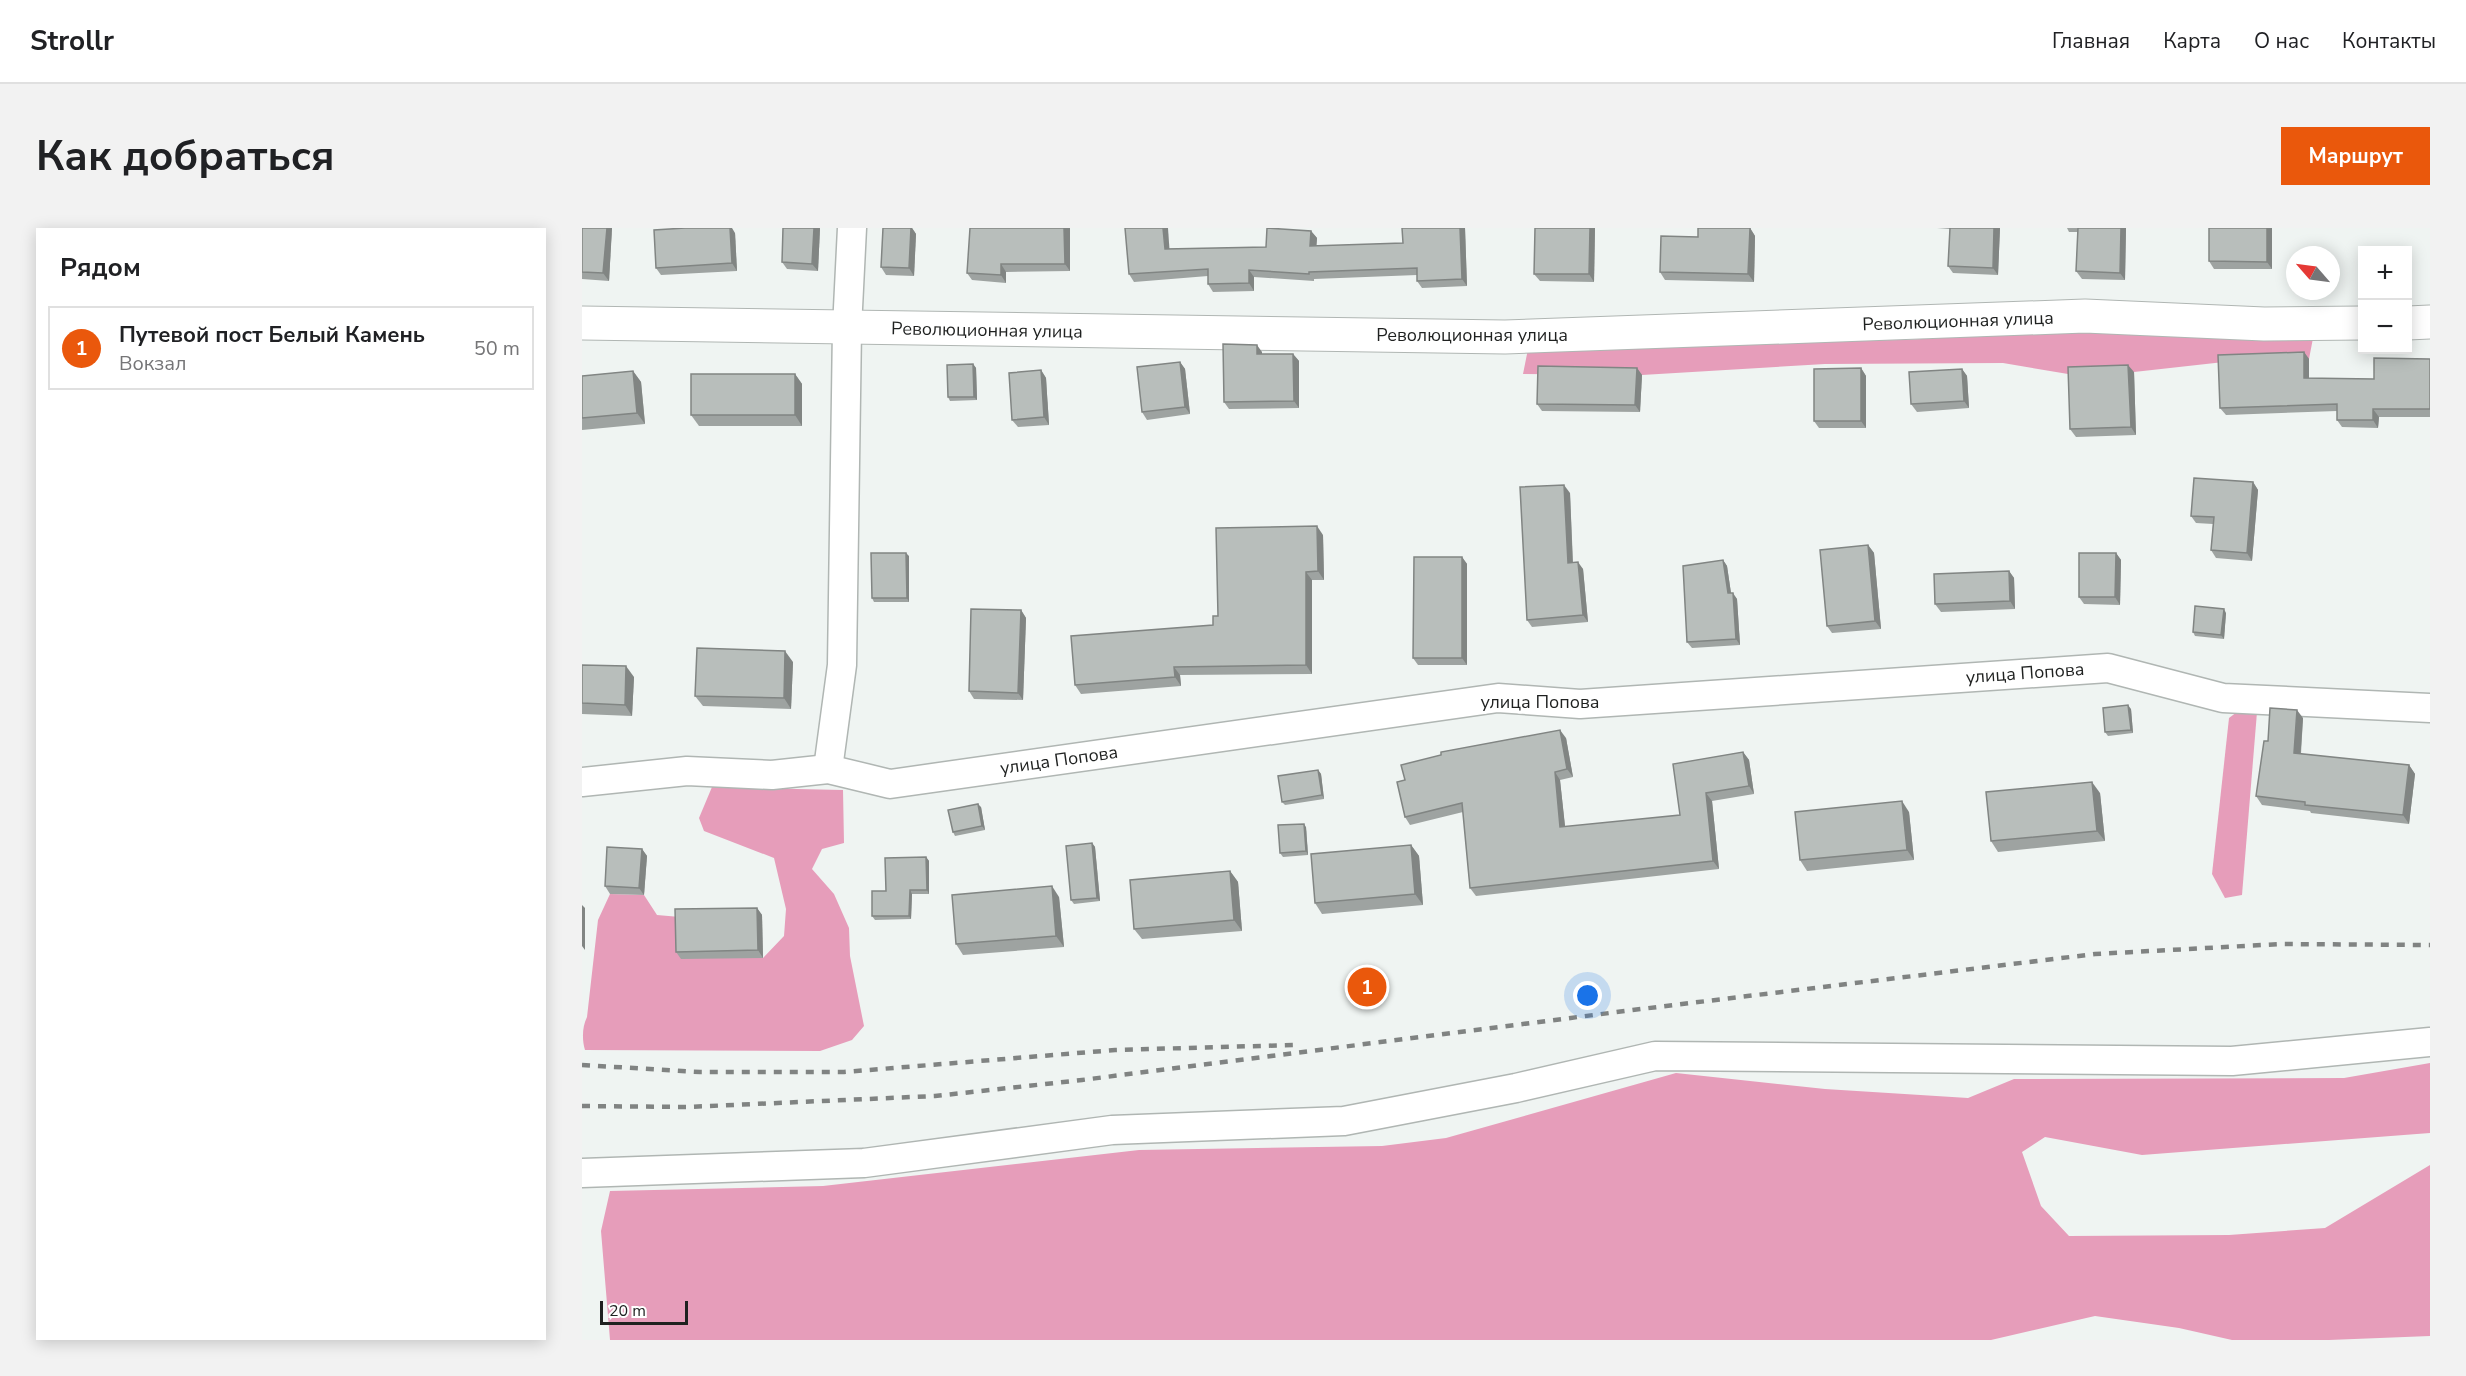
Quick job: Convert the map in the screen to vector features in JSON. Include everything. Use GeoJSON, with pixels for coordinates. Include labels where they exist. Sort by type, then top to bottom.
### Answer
{"type":"FeatureCollection","features":[{"type":"Feature","properties":{"kind":"street"},"geometry":{"type":"LineString","coordinates":[[828,769],[842,665],[847,328],[852,228]]}},
{"type":"Feature","properties":{"kind":"street","name":"Революционная улица"},"geometry":{"type":"LineString","coordinates":[[582,323],[1505,337],[2085,316],[2264,324],[2358,323]]}},
{"type":"Feature","properties":{"kind":"street"},"geometry":{"type":"LineString","coordinates":[[2412,322],[2430,322]]}},
{"type":"Feature","properties":{"kind":"street","name":"улица Попова"},"geometry":{"type":"LineString","coordinates":[[582,782],[687,771],[772,775],[828,769],[890,784],[1498,698],[1580,704],[2108,668],[2223,698],[2430,708]]}},
{"type":"Feature","properties":{"kind":"street"},"geometry":{"type":"LineString","coordinates":[[582,1173],[864,1163],[1112,1130],[1344,1121],[1516,1088],[1655,1056],[2232,1062],[2430,1042]]}},
{"type":"Feature","properties":{"kind":"shaded area"},"geometry":{"type":"Polygon","coordinates":[[[2072,331],[2314,333],[2309,359],[2224,362],[2134,372],[2074,375],[2003,363],[1825,364],[1642,375],[1523,374],[1528,349],[1726,341],[1903,340],[2072,331]]]}},
{"type":"Feature","properties":{"kind":"shaded area"},"geometry":{"type":"Polygon","coordinates":[[[2241,709],[2257,712],[2242,895],[2225,898],[2212,874],[2229,718],[2241,709]]]}},
{"type":"Feature","properties":{"kind":"shaded area"},"geometry":{"type":"Polygon","coordinates":[[[712,787],[843,790],[844,843],[822,849],[812,869],[834,894],[849,928],[850,956],[864,1026],[852,1040],[820,1051],[585,1050],[583,1029],[587,1017],[598,920],[610,894],[644,895],[657,915],[680,917],[763,958],[784,936],[786,909],[774,858],[704,831],[699,818],[712,787]]]}},
{"type":"Feature","properties":{"kind":"shaded area"},"geometry":{"type":"Polygon","coordinates":[[[2430,1063],[2430,1133],[2142,1155],[2045,1137],[2022,1152],[2041,1206],[2069,1236],[2229,1235],[2325,1228],[2430,1165],[2430,1336],[2329,1340],[2232,1340],[2179,1328],[2095,1316],[1991,1340],[610,1340],[601,1231],[610,1191],[823,1186],[1139,1150],[1382,1146],[1446,1138],[1676,1073],[1825,1089],[1968,1098],[2014,1079],[2344,1078],[2430,1063]]]}},
{"type":"Feature","properties":{"kind":"building"},"geometry":{"type":"Polygon","coordinates":[[[582,228],[607,228],[603,273],[582,272],[582,228]]]}},
{"type":"Feature","properties":{"kind":"building"},"geometry":{"type":"Polygon","coordinates":[[[730,228],[732,263],[656,268],[654,230],[730,228]]]}},
{"type":"Feature","properties":{"kind":"building"},"geometry":{"type":"Polygon","coordinates":[[[783,228],[814,228],[812,264],[782,262],[783,228]]]}},
{"type":"Feature","properties":{"kind":"building"},"geometry":{"type":"Polygon","coordinates":[[[883,228],[911,228],[909,268],[881,267],[883,228]]]}},
{"type":"Feature","properties":{"kind":"building"},"geometry":{"type":"Polygon","coordinates":[[[970,228],[1064,228],[1065,264],[1001,264],[1001,275],[967,273],[970,228]]]}},
{"type":"Feature","properties":{"kind":"building"},"geometry":{"type":"Polygon","coordinates":[[[1125,228],[1163,228],[1165,249],[1266,247],[1267,228],[1311,231],[1310,246],[1403,243],[1402,228],[1460,228],[1462,279],[1417,281],[1417,268],[1309,272],[1309,274],[1249,270],[1249,283],[1208,284],[1208,269],[1129,274],[1125,228]]]}},
{"type":"Feature","properties":{"kind":"building"},"geometry":{"type":"Polygon","coordinates":[[[1535,228],[1590,228],[1589,274],[1534,274],[1535,228]]]}},
{"type":"Feature","properties":{"kind":"building"},"geometry":{"type":"Polygon","coordinates":[[[1698,228],[1750,228],[1748,274],[1660,272],[1661,236],[1698,237],[1698,228]]]}},
{"type":"Feature","properties":{"kind":"building"},"geometry":{"type":"Polygon","coordinates":[[[1950,228],[1994,228],[1993,268],[1948,266],[1950,228]]]}},
{"type":"Feature","properties":{"kind":"building"},"geometry":{"type":"Polygon","coordinates":[[[2078,228],[2121,228],[2120,273],[2076,271],[2078,228]]]}},
{"type":"Feature","properties":{"kind":"building"},"geometry":{"type":"Polygon","coordinates":[[[2209,228],[2267,228],[2267,262],[2209,261],[2209,228]]]}},
{"type":"Feature","properties":{"kind":"building"},"geometry":{"type":"Polygon","coordinates":[[[1223,344],[1257,345],[1257,354],[1293,354],[1294,401],[1224,402],[1223,344]]]}},
{"type":"Feature","properties":{"kind":"building"},"geometry":{"type":"Polygon","coordinates":[[[2304,352],[2304,378],[2374,379],[2374,358],[2430,359],[2430,409],[2373,409],[2373,420],[2337,420],[2337,404],[2220,408],[2218,355],[2304,352]]]}},
{"type":"Feature","properties":{"kind":"building"},"geometry":{"type":"Polygon","coordinates":[[[1180,362],[1185,407],[1142,412],[1137,367],[1180,362]]]}},
{"type":"Feature","properties":{"kind":"building"},"geometry":{"type":"Polygon","coordinates":[[[973,364],[974,397],[948,397],[947,365],[973,364]]]}},
{"type":"Feature","properties":{"kind":"building"},"geometry":{"type":"Polygon","coordinates":[[[2128,365],[2131,427],[2070,429],[2068,367],[2128,365]]]}},
{"type":"Feature","properties":{"kind":"building"},"geometry":{"type":"Polygon","coordinates":[[[1538,366],[1637,368],[1635,405],[1537,404],[1538,366]]]}},
{"type":"Feature","properties":{"kind":"building"},"geometry":{"type":"Polygon","coordinates":[[[1861,368],[1861,421],[1814,421],[1814,369],[1861,368]]]}},
{"type":"Feature","properties":{"kind":"building"},"geometry":{"type":"Polygon","coordinates":[[[1962,369],[1964,401],[1911,404],[1909,372],[1962,369]]]}},
{"type":"Feature","properties":{"kind":"building"},"geometry":{"type":"Polygon","coordinates":[[[1041,370],[1044,417],[1012,420],[1009,373],[1041,370]]]}},
{"type":"Feature","properties":{"kind":"building"},"geometry":{"type":"Polygon","coordinates":[[[633,371],[637,413],[582,418],[582,376],[633,371]]]}},
{"type":"Feature","properties":{"kind":"building"},"geometry":{"type":"Polygon","coordinates":[[[691,374],[795,374],[795,415],[691,415],[691,374]]]}},
{"type":"Feature","properties":{"kind":"building"},"geometry":{"type":"Polygon","coordinates":[[[2194,478],[2253,482],[2247,553],[2211,550],[2214,517],[2191,516],[2194,478]]]}},
{"type":"Feature","properties":{"kind":"building"},"geometry":{"type":"Polygon","coordinates":[[[1564,485],[1568,563],[1578,562],[1583,615],[1527,620],[1520,487],[1564,485]]]}},
{"type":"Feature","properties":{"kind":"building"},"geometry":{"type":"Polygon","coordinates":[[[1317,526],[1318,571],[1306,572],[1306,665],[1174,667],[1175,677],[1075,685],[1071,636],[1213,625],[1213,616],[1218,616],[1216,528],[1317,526]]]}},
{"type":"Feature","properties":{"kind":"building"},"geometry":{"type":"Polygon","coordinates":[[[1868,545],[1875,621],[1827,626],[1820,550],[1868,545]]]}},
{"type":"Feature","properties":{"kind":"building"},"geometry":{"type":"Polygon","coordinates":[[[871,553],[906,553],[907,598],[872,598],[871,553]]]}},
{"type":"Feature","properties":{"kind":"building"},"geometry":{"type":"Polygon","coordinates":[[[2079,553],[2116,553],[2115,597],[2079,597],[2079,553]]]}},
{"type":"Feature","properties":{"kind":"building"},"geometry":{"type":"Polygon","coordinates":[[[1414,557],[1462,557],[1462,658],[1413,658],[1414,557]]]}},
{"type":"Feature","properties":{"kind":"building"},"geometry":{"type":"Polygon","coordinates":[[[1723,560],[1728,593],[1733,593],[1736,639],[1687,642],[1683,566],[1723,560]]]}},
{"type":"Feature","properties":{"kind":"building"},"geometry":{"type":"Polygon","coordinates":[[[2009,571],[2010,601],[1935,604],[1934,574],[2009,571]]]}},
{"type":"Feature","properties":{"kind":"building"},"geometry":{"type":"Polygon","coordinates":[[[2195,606],[2224,609],[2221,635],[2193,632],[2195,606]]]}},
{"type":"Feature","properties":{"kind":"building"},"geometry":{"type":"Polygon","coordinates":[[[971,609],[1021,610],[1018,693],[969,691],[971,609]]]}},
{"type":"Feature","properties":{"kind":"building"},"geometry":{"type":"Polygon","coordinates":[[[697,648],[785,651],[784,698],[695,696],[697,648]]]}},
{"type":"Feature","properties":{"kind":"building"},"geometry":{"type":"Polygon","coordinates":[[[582,665],[626,666],[625,705],[582,703],[582,665]]]}},
{"type":"Feature","properties":{"kind":"building"},"geometry":{"type":"Polygon","coordinates":[[[2128,705],[2131,730],[2105,732],[2103,708],[2128,705]]]}},
{"type":"Feature","properties":{"kind":"building"},"geometry":{"type":"Polygon","coordinates":[[[2270,708],[2297,710],[2294,753],[2409,765],[2403,815],[2305,805],[2305,802],[2256,796],[2264,741],[2268,741],[2270,708]]]}},
{"type":"Feature","properties":{"kind":"building"},"geometry":{"type":"Polygon","coordinates":[[[1560,730],[1567,769],[1555,772],[1560,827],[1680,815],[1673,764],[1743,752],[1749,786],[1706,793],[1713,861],[1470,888],[1462,803],[1405,817],[1397,782],[1405,780],[1401,765],[1441,755],[1441,752],[1560,730]]]}},
{"type":"Feature","properties":{"kind":"building"},"geometry":{"type":"Polygon","coordinates":[[[1318,770],[1322,795],[1282,802],[1278,776],[1318,770]]]}},
{"type":"Feature","properties":{"kind":"building"},"geometry":{"type":"Polygon","coordinates":[[[2092,782],[2097,831],[1991,841],[1986,792],[2092,782]]]}},
{"type":"Feature","properties":{"kind":"building"},"geometry":{"type":"Polygon","coordinates":[[[1902,801],[1907,850],[1800,860],[1795,812],[1902,801]]]}},
{"type":"Feature","properties":{"kind":"building"},"geometry":{"type":"Polygon","coordinates":[[[978,804],[982,826],[953,832],[948,810],[978,804]]]}},
{"type":"Feature","properties":{"kind":"building"},"geometry":{"type":"Polygon","coordinates":[[[1304,824],[1306,851],[1280,853],[1278,825],[1304,824]]]}},
{"type":"Feature","properties":{"kind":"building"},"geometry":{"type":"Polygon","coordinates":[[[1092,843],[1097,898],[1071,900],[1066,846],[1092,843]]]}},
{"type":"Feature","properties":{"kind":"building"},"geometry":{"type":"Polygon","coordinates":[[[1411,845],[1415,894],[1315,903],[1311,854],[1411,845]]]}},
{"type":"Feature","properties":{"kind":"building"},"geometry":{"type":"Polygon","coordinates":[[[607,847],[642,849],[639,888],[605,886],[607,847]]]}},
{"type":"Feature","properties":{"kind":"building"},"geometry":{"type":"Polygon","coordinates":[[[926,857],[927,890],[910,890],[909,916],[872,916],[872,891],[886,891],[885,858],[926,857]]]}},
{"type":"Feature","properties":{"kind":"building"},"geometry":{"type":"Polygon","coordinates":[[[1230,871],[1234,920],[1134,929],[1130,880],[1230,871]]]}},
{"type":"Feature","properties":{"kind":"building"},"geometry":{"type":"Polygon","coordinates":[[[1052,886],[1056,936],[956,944],[952,895],[1052,886]]]}},
{"type":"Feature","properties":{"kind":"building"},"geometry":{"type":"Polygon","coordinates":[[[757,908],[758,950],[676,952],[675,909],[757,908]]]}},
{"type":"Feature","properties":{"kind":"railway"},"geometry":{"type":"LineString","coordinates":[[582,1106],[687,1107],[935,1096],[1082,1080],[2095,954],[2281,944],[2430,945]]}},
{"type":"Feature","properties":{"kind":"railway"},"geometry":{"type":"LineString","coordinates":[[582,1065],[700,1072],[844,1072],[1115,1050],[1293,1045]]}},
{"type":"Feature","properties":{"kind":"place","name":"Путевой пост Белый Камень"},"geometry":{"type":"Point","coordinates":[1367,987]}}]}
